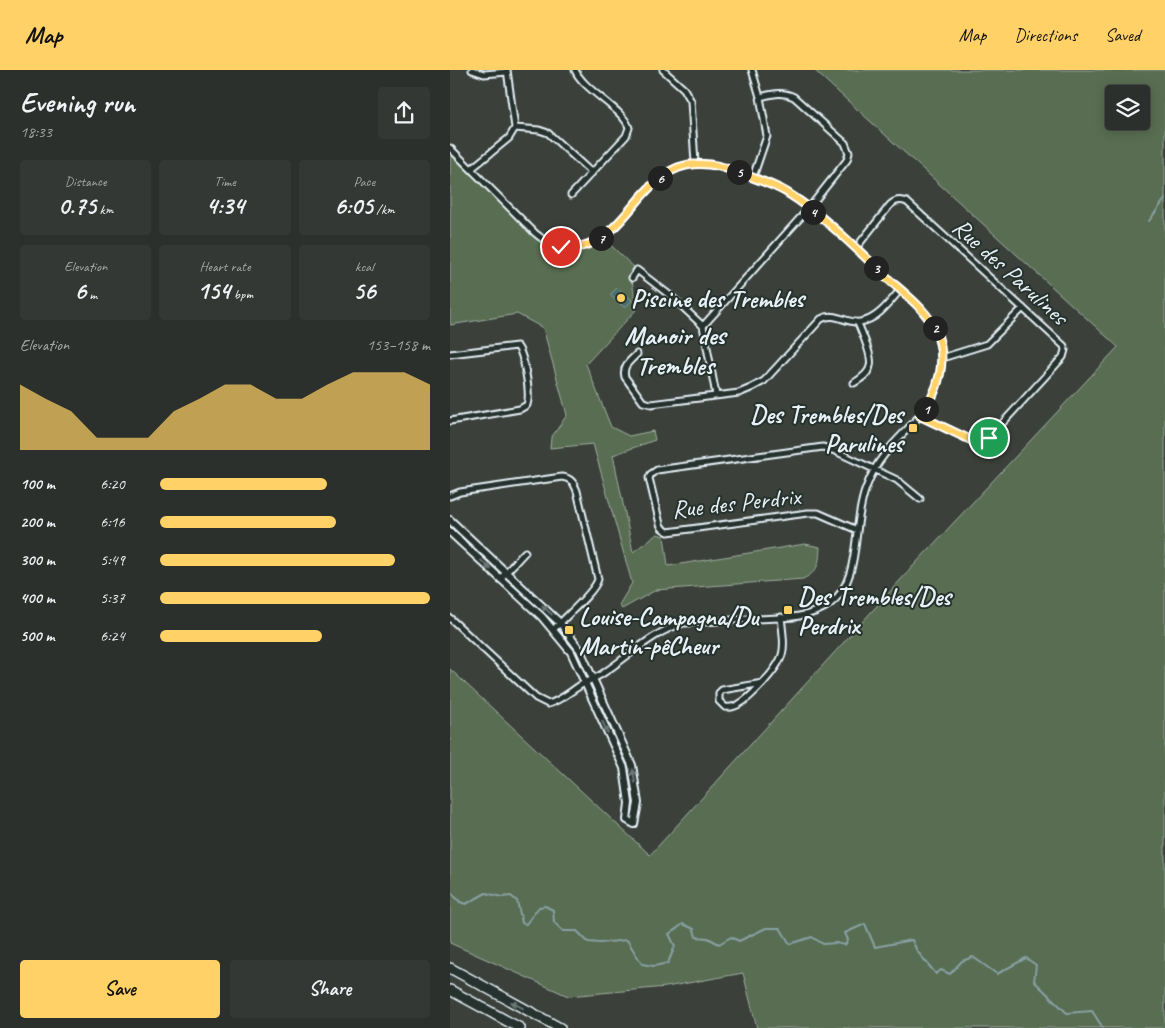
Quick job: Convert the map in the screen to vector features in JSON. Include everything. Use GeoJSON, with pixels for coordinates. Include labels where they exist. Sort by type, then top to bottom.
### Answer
{"type":"FeatureCollection","features":[{"type":"Feature","properties":{"kind":"highway"},"geometry":{"type":"LineString","coordinates":[[450,968],[560,1028]]}},
{"type":"Feature","properties":{"kind":"highway"},"geometry":{"type":"LineString","coordinates":[[450,990],[519,1028]]}},
{"type":"Feature","properties":{"kind":"street"},"geometry":{"type":"LineString","coordinates":[[471,169],[509,138],[515,128],[507,71],[484,74],[472,70]]}},
{"type":"Feature","properties":{"kind":"street"},"geometry":{"type":"LineString","coordinates":[[572,195],[626,136],[629,128],[624,119],[584,82],[575,70]]}},
{"type":"Feature","properties":{"kind":"street"},"geometry":{"type":"LineString","coordinates":[[663,70],[684,89],[691,102],[696,164]]}},
{"type":"Feature","properties":{"kind":"street"},"geometry":{"type":"LineString","coordinates":[[752,70],[760,97],[766,136],[753,177]]}},
{"type":"Feature","properties":{"kind":"street"},"geometry":{"type":"LineString","coordinates":[[703,326],[809,208],[847,160],[849,154],[845,143],[794,97],[779,92],[760,97]]}},
{"type":"Feature","properties":{"kind":"street"},"geometry":{"type":"LineString","coordinates":[[515,128],[539,130],[548,133],[592,173]]}},
{"type":"Feature","properties":{"kind":"street"},"geometry":{"type":"LineString","coordinates":[[450,148],[542,239],[554,245],[576,247],[596,241],[609,232],[663,176],[680,167],[696,164],[718,165],[753,177],[785,191],[809,208],[856,248],[918,306],[930,321],[938,336],[942,358],[934,394],[920,416],[891,446],[874,470],[861,501],[851,573],[846,585],[827,606],[813,613],[675,625],[661,632],[600,676],[593,678],[548,704],[540,701],[450,618]]}},
{"type":"Feature","properties":{"kind":"street","name":"Rue des Parulines"},"geometry":{"type":"LineString","coordinates":[[856,248],[890,205],[894,201],[902,200],[1062,343],[1066,350],[1065,354],[989,438],[982,442],[975,442],[920,416]]}},
{"type":"Feature","properties":{"kind":"street"},"geometry":{"type":"LineString","coordinates":[[632,278],[637,270],[672,297],[703,326],[716,395]]}},
{"type":"Feature","properties":{"kind":"street"},"geometry":{"type":"LineString","coordinates":[[638,354],[626,366],[624,372],[643,402],[651,404],[743,392],[764,380],[818,322],[825,317],[835,316],[858,323],[875,316],[900,290]]}},
{"type":"Feature","properties":{"kind":"street"},"geometry":{"type":"LineString","coordinates":[[942,358],[988,344],[1023,308]]}},
{"type":"Feature","properties":{"kind":"street"},"geometry":{"type":"LineString","coordinates":[[854,383],[866,374],[870,366],[870,357],[858,323]]}},
{"type":"Feature","properties":{"kind":"street"},"geometry":{"type":"LineString","coordinates":[[450,354],[517,346],[522,354],[529,398],[527,405],[520,409],[450,421]]}},
{"type":"Feature","properties":{"kind":"street","name":"Rue des Perdrix"},"geometry":{"type":"LineString","coordinates":[[856,530],[818,513],[808,512],[668,532],[660,524],[649,478],[657,470],[823,447],[874,470]]}},
{"type":"Feature","properties":{"kind":"street"},"geometry":{"type":"LineString","coordinates":[[874,470],[897,480],[920,499]]}},
{"type":"Feature","properties":{"kind":"street"},"geometry":{"type":"LineString","coordinates":[[450,496],[460,492],[562,477],[573,481],[598,579],[592,590],[554,629]]}},
{"type":"Feature","properties":{"kind":"street"},"geometry":{"type":"LineString","coordinates":[[450,520],[560,622],[580,650],[632,765],[638,803],[634,824],[626,820],[629,802],[624,768],[571,652],[554,629],[450,532]]}},
{"type":"Feature","properties":{"kind":"street"},"geometry":{"type":"LineString","coordinates":[[500,579],[525,552]]}},
{"type":"Feature","properties":{"kind":"street"},"geometry":{"type":"LineString","coordinates":[[763,683],[726,688],[719,693],[719,700],[725,707],[732,707],[753,693],[763,683],[779,664],[784,653],[781,617]]}},
{"type":"Feature","properties":{"kind":"green space"},"geometry":{"type":"Polygon","coordinates":[[[814,70],[1165,70],[1165,1028],[757,1028],[743,973],[666,987],[568,996],[450,943],[450,669],[650,855],[915,564],[1118,347],[814,70]]]}},
{"type":"Feature","properties":{"kind":"green space"},"geometry":{"type":"Polygon","coordinates":[[[450,148],[547,242],[576,247],[602,237],[637,270],[632,279],[636,310],[586,364],[611,427],[629,436],[653,431],[655,440],[613,455],[633,552],[657,534],[664,536],[668,566],[805,544],[820,547],[817,566],[812,573],[803,579],[656,590],[622,609],[619,605],[632,583],[593,444],[550,448],[551,438],[567,415],[543,328],[517,314],[450,325],[450,148]]]}},
{"type":"Feature","properties":{"kind":"water","name":"Piscine des Trembles"},"geometry":{"type":"Polygon","coordinates":[[[617,288],[632,300],[625,308],[610,295],[617,288]]]}},
{"type":"Feature","properties":{"kind":"waterway"},"geometry":{"type":"LineString","coordinates":[[1149,221],[1165,199]]}},
{"type":"Feature","properties":{"kind":"waterway"},"geometry":{"type":"LineString","coordinates":[[450,891],[460,902],[466,904],[486,893],[502,897],[511,896],[517,901],[522,923],[526,924],[539,907],[545,906],[553,910],[554,922],[563,931],[577,931],[588,942],[600,943],[627,940],[642,964],[654,966],[668,963],[675,946],[669,934],[683,924],[694,929],[696,937],[708,938],[719,944],[731,937],[739,941],[766,928],[780,928],[790,944],[812,937],[823,944],[836,943],[845,945],[848,940],[845,933],[865,924],[875,947],[912,940],[917,951],[936,974],[941,970],[950,974],[962,961],[973,957],[997,974],[1026,958],[1036,965],[1034,981],[1067,1013],[1092,1011],[1103,1028]]}},
{"type":"Feature","properties":{"kind":"place","name":"Piscine des Trembles"},"geometry":{"type":"Point","coordinates":[621,298]}},
{"type":"Feature","properties":{"kind":"place","name":"Des Trembles/Des Parulines"},"geometry":{"type":"Point","coordinates":[913,428]}},
{"type":"Feature","properties":{"kind":"place","name":"Des Trembles/Des Perdrix"},"geometry":{"type":"Point","coordinates":[788,610]}},
{"type":"Feature","properties":{"kind":"place","name":"Louise-Campagna/Du Martin-pêCheur"},"geometry":{"type":"Point","coordinates":[569,630]}},
{"type":"Feature","properties":{"kind":"district","name":"Manoir des Trembles"},"geometry":{"type":"Point","coordinates":[675,350]}},
{"type":"Feature","properties":{"kind":"route"},"geometry":{"type":"LineString","coordinates":[[561,247],[582,246],[596,241],[614,227],[655,182],[671,170],[688,164],[718,165],[775,186],[809,208],[851,244],[918,306],[935,328],[942,358],[941,368],[931,401],[920,416],[975,442],[986,441],[989,438]]}}]}
